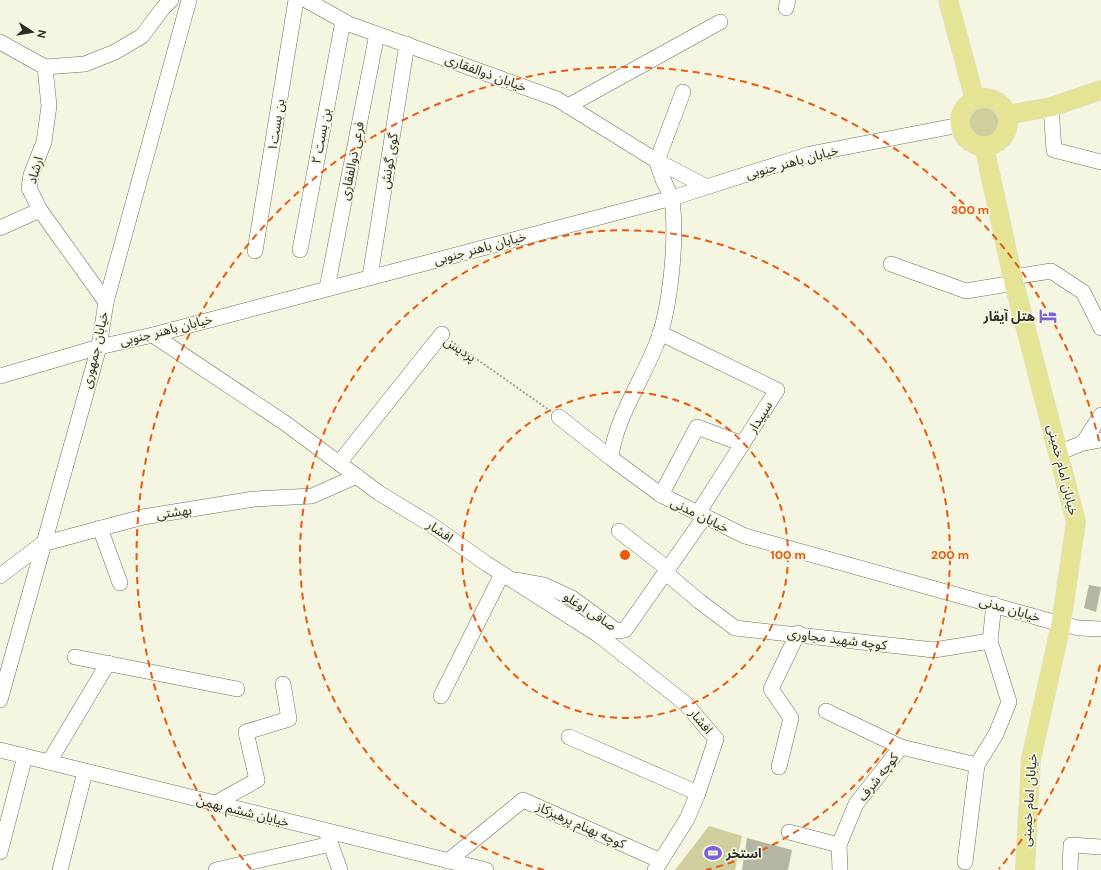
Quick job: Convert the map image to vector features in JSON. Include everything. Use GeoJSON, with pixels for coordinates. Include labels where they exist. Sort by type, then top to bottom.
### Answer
{"type":"FeatureCollection","features":[{"type":"Feature","properties":{"kind":"main road"},"geometry":{"type":"LineString","coordinates":[[948,0],[975,100]]}},
{"type":"Feature","properties":{"kind":"main road"},"geometry":{"type":"LineString","coordinates":[[1007,115],[1051,107],[1101,90]]}},
{"type":"Feature","properties":{"kind":"main road"},"geometry":{"type":"LineString","coordinates":[[982,98],[998,102],[1007,115],[1008,124],[1006,132],[1000,140],[993,144],[984,146],[977,145],[966,138],[960,125],[962,113],[965,108],[975,100],[982,98]]}},
{"type":"Feature","properties":{"kind":"main road","name":"خیابان امام خمینی"},"geometry":{"type":"LineString","coordinates":[[984,146],[1014,280],[1076,522],[1061,624],[1031,759],[1025,870]]}},
{"type":"Feature","properties":{"kind":"street"},"geometry":{"type":"LineString","coordinates":[[0,42],[46,67],[85,64],[114,52],[142,36],[163,8],[171,0]]}},
{"type":"Feature","properties":{"kind":"street","name":"خیابان جمهوری"},"geometry":{"type":"LineString","coordinates":[[0,700],[42,544],[99,347],[106,302],[189,0]]}},
{"type":"Feature","properties":{"kind":"street","name":"بن بست۱"},"geometry":{"type":"LineString","coordinates":[[255,251],[296,0]]}},
{"type":"Feature","properties":{"kind":"street","name":"خیابان ذوالفقاری"},"geometry":{"type":"LineString","coordinates":[[307,0],[343,21],[557,99],[657,160],[705,186]]}},
{"type":"Feature","properties":{"kind":"street","name":"بن بست ۲"},"geometry":{"type":"LineString","coordinates":[[300,250],[343,21]]}},
{"type":"Feature","properties":{"kind":"street"},"geometry":{"type":"LineString","coordinates":[[568,106],[720,22]]}},
{"type":"Feature","properties":{"kind":"street","name":"فرعی ذوالفقاری"},"geometry":{"type":"LineString","coordinates":[[327,288],[377,34]]}},
{"type":"Feature","properties":{"kind":"street","name":"گوی گونش"},"geometry":{"type":"LineString","coordinates":[[370,277],[407,44]]}},
{"type":"Feature","properties":{"kind":"street","name":"ارشاد"},"geometry":{"type":"LineString","coordinates":[[46,67],[49,106],[44,142],[31,175],[29,188],[40,210],[106,302]]}},
{"type":"Feature","properties":{"kind":"street"},"geometry":{"type":"LineString","coordinates":[[611,458],[612,449],[622,420],[657,344],[670,292],[673,236],[672,198],[659,170],[657,160],[683,92]]}},
{"type":"Feature","properties":{"kind":"street"},"geometry":{"type":"LineString","coordinates":[[1051,107],[1054,150],[1101,162]]}},
{"type":"Feature","properties":{"kind":"street","name":"خیابان باهنر جنوبی"},"geometry":{"type":"LineString","coordinates":[[0,376],[99,347],[153,335],[672,198],[705,186],[810,154],[960,125]]}},
{"type":"Feature","properties":{"kind":"street"},"geometry":{"type":"LineString","coordinates":[[0,228],[40,210]]}},
{"type":"Feature","properties":{"kind":"street"},"geometry":{"type":"LineString","coordinates":[[891,264],[966,291],[1051,271],[1082,292],[1101,328]]}},
{"type":"Feature","properties":{"kind":"street","name":"سپیدار"},"geometry":{"type":"LineString","coordinates":[[660,333],[777,390],[742,444],[702,515],[667,571]]}},
{"type":"Feature","properties":{"kind":"street","name":"پردیس"},"geometry":{"type":"LineString","coordinates":[[339,463],[442,334]]}},
{"type":"Feature","properties":{"kind":"street","name":"افشار"},"geometry":{"type":"LineString","coordinates":[[153,335],[285,423],[379,493],[430,524],[506,576],[600,636],[686,704],[716,739],[698,793]]}},
{"type":"Feature","properties":{"kind":"street"},"geometry":{"type":"LineString","coordinates":[[1083,443],[1101,414]]}},
{"type":"Feature","properties":{"kind":"street"},"geometry":{"type":"LineString","coordinates":[[559,417],[611,458]]}},
{"type":"Feature","properties":{"kind":"street"},"geometry":{"type":"LineString","coordinates":[[661,495],[697,427],[742,444]]}},
{"type":"Feature","properties":{"kind":"street"},"geometry":{"type":"LineString","coordinates":[[1058,453],[1083,443],[1101,440]]}},
{"type":"Feature","properties":{"kind":"street","name":"خیابان مدنی"},"geometry":{"type":"LineString","coordinates":[[611,458],[661,495],[745,536],[994,604],[1061,624],[1079,628],[1101,627]]}},
{"type":"Feature","properties":{"kind":"street","name":"بهشتی"},"geometry":{"type":"LineString","coordinates":[[0,576],[42,544],[143,516],[254,499],[312,496],[357,476]]}},
{"type":"Feature","properties":{"kind":"street"},"geometry":{"type":"LineString","coordinates":[[100,528],[120,583]]}},
{"type":"Feature","properties":{"kind":"street","name":"کوچه شهید مجاوری"},"geometry":{"type":"LineString","coordinates":[[619,531],[667,571],[699,601],[735,628],[798,633],[934,650],[990,641]]}},
{"type":"Feature","properties":{"kind":"street","name":"صافی اوغلو"},"geometry":{"type":"LineString","coordinates":[[506,576],[544,585],[572,598],[617,631],[625,630],[667,571]]}},
{"type":"Feature","properties":{"kind":"street"},"geometry":{"type":"LineString","coordinates":[[441,696],[506,576]]}},
{"type":"Feature","properties":{"kind":"street"},"geometry":{"type":"LineString","coordinates":[[965,862],[977,765],[996,734],[1008,702],[990,641],[994,604]]}},
{"type":"Feature","properties":{"kind":"street"},"geometry":{"type":"LineString","coordinates":[[779,767],[791,718],[771,689],[798,633]]}},
{"type":"Feature","properties":{"kind":"street"},"geometry":{"type":"LineString","coordinates":[[75,657],[236,689]]}},
{"type":"Feature","properties":{"kind":"street"},"geometry":{"type":"LineString","coordinates":[[49,762],[108,663]]}},
{"type":"Feature","properties":{"kind":"street"},"geometry":{"type":"LineString","coordinates":[[214,804],[257,780],[246,732],[289,719],[283,684]]}},
{"type":"Feature","properties":{"kind":"street"},"geometry":{"type":"LineString","coordinates":[[826,710],[901,747]]}},
{"type":"Feature","properties":{"kind":"street"},"geometry":{"type":"LineString","coordinates":[[569,737],[698,793],[687,819],[658,866]]}},
{"type":"Feature","properties":{"kind":"street","name":"کوچه شرف"},"geometry":{"type":"LineString","coordinates":[[840,870],[839,845],[856,804],[901,747],[977,765]]}},
{"type":"Feature","properties":{"kind":"street","name":"خیابان ششم بهمن"},"geometry":{"type":"LineString","coordinates":[[0,750],[214,804],[328,837],[486,870]]}},
{"type":"Feature","properties":{"kind":"street"},"geometry":{"type":"LineString","coordinates":[[0,852],[4,820],[25,756]]}},
{"type":"Feature","properties":{"kind":"street"},"geometry":{"type":"LineString","coordinates":[[60,870],[85,772]]}},
{"type":"Feature","properties":{"kind":"street","name":"کوچه بهنام پرهیزکاز"},"geometry":{"type":"LineString","coordinates":[[448,861],[523,800],[658,866]]}},
{"type":"Feature","properties":{"kind":"street"},"geometry":{"type":"LineString","coordinates":[[789,832],[839,845]]}},
{"type":"Feature","properties":{"kind":"street"},"geometry":{"type":"LineString","coordinates":[[216,870],[328,837],[340,870]]}},
{"type":"Feature","properties":{"kind":"street"},"geometry":{"type":"LineString","coordinates":[[1070,870],[1071,845],[1101,847]]}},
{"type":"Feature","properties":{"kind":"path","name":"پردیس"},"geometry":{"type":"LineString","coordinates":[[442,334],[559,417]]}},
{"type":"Feature","properties":{"kind":"green space"},"geometry":{"type":"Polygon","coordinates":[[[981,105],[987,105],[996,110],[1000,116],[1000,128],[996,134],[987,139],[981,139],[972,134],[967,125],[967,119],[972,110],[981,105]]]}},
{"type":"Feature","properties":{"kind":"green space","name":"استخر"},"geometry":{"type":"Polygon","coordinates":[[[709,826],[742,836],[735,870],[675,870],[709,826]]]}},
{"type":"Feature","properties":{"kind":"building"},"geometry":{"type":"Polygon","coordinates":[[[1089,585],[1101,587],[1096,612],[1084,608],[1089,585]]]}},
{"type":"Feature","properties":{"kind":"building"},"geometry":{"type":"Polygon","coordinates":[[[747,838],[792,850],[788,870],[742,870],[747,838]]]}},
{"type":"Feature","properties":{"kind":"place","name":"هتل آیقار"},"geometry":{"type":"Point","coordinates":[1048,316]}},
{"type":"Feature","properties":{"kind":"place","name":"استخر"},"geometry":{"type":"Point","coordinates":[713,853]}}]}
